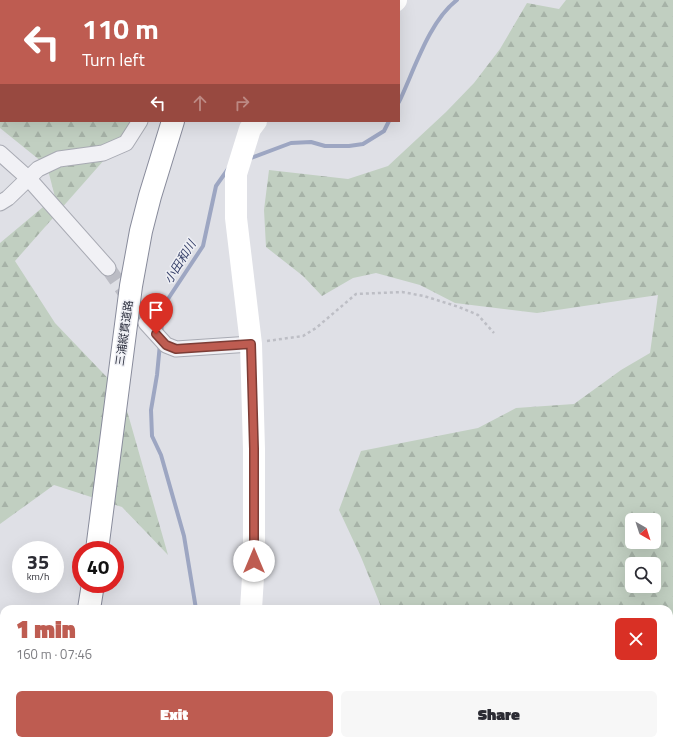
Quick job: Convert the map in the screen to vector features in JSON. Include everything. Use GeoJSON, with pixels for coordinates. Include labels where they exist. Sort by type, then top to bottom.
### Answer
{"type":"FeatureCollection","features":[{"type":"Feature","properties":{"kind":"main road","name":"三浦縦貫道路"},"geometry":{"type":"LineString","coordinates":[[90,541],[115,337],[128,260],[150,163],[164,122]]}},
{"type":"Feature","properties":{"kind":"main road","name":"三浦縦貫道路"},"geometry":{"type":"LineString","coordinates":[[98,541],[131,286],[141,231],[173,122]]}},
{"type":"Feature","properties":{"kind":"main road"},"geometry":{"type":"LineString","coordinates":[[251,605],[254,561],[254,489],[251,344],[236,218],[236,174],[250,129],[255,122]]}},
{"type":"Feature","properties":{"kind":"main road"},"geometry":{"type":"LineString","coordinates":[[82,605],[84,593]]}},
{"type":"Feature","properties":{"kind":"main road"},"geometry":{"type":"LineString","coordinates":[[90,605],[92,593]]}},
{"type":"Feature","properties":{"kind":"street"},"geometry":{"type":"LineString","coordinates":[[0,203],[8,198],[38,169],[59,159],[103,153],[126,143],[139,122]]}},
{"type":"Feature","properties":{"kind":"street"},"geometry":{"type":"LineString","coordinates":[[0,153],[29,179],[108,268]]}},
{"type":"Feature","properties":{"kind":"street"},"geometry":{"type":"LineString","coordinates":[[146,323],[166,345],[176,349],[251,344]]}},
{"type":"Feature","properties":{"kind":"lane"},"geometry":{"type":"LineString","coordinates":[[131,286],[181,122]]}},
{"type":"Feature","properties":{"kind":"path"},"geometry":{"type":"LineString","coordinates":[[251,344],[303,336],[316,328],[356,294],[402,292],[424,296],[459,307],[478,315],[494,332]]}},
{"type":"Feature","properties":{"kind":"green space"},"geometry":{"type":"Polygon","coordinates":[[[566,0],[673,0],[673,605],[380,605],[361,557],[339,510],[361,451],[478,428],[516,408],[574,404],[621,370],[650,353],[658,295],[537,313],[455,303],[420,285],[376,273],[353,278],[322,296],[303,276],[266,247],[264,210],[269,170],[348,179],[388,166],[446,112],[474,83],[500,49],[527,3],[559,9],[566,0]]]}},
{"type":"Feature","properties":{"kind":"green space"},"geometry":{"type":"Polygon","coordinates":[[[0,122],[132,122],[112,151],[15,261],[55,323],[122,393],[168,555],[122,507],[54,485],[0,524],[0,243],[55,197],[47,166],[0,128],[0,122]]]}},
{"type":"Feature","properties":{"kind":"waterway","name":"小田和川"},"geometry":{"type":"LineString","coordinates":[[400,100],[430,33],[438,20],[457,0]]}},
{"type":"Feature","properties":{"kind":"waterway","name":"小田和川"},"geometry":{"type":"LineString","coordinates":[[248,159],[291,143],[311,142],[325,146],[349,146],[363,144],[384,131],[388,122]]}},
{"type":"Feature","properties":{"kind":"waterway","name":"小田和川"},"geometry":{"type":"LineString","coordinates":[[161,333],[164,305],[203,246],[216,186],[228,169]]}},
{"type":"Feature","properties":{"kind":"waterway","name":"小田和川"},"geometry":{"type":"LineString","coordinates":[[160,344],[157,375],[151,410],[152,436],[161,455],[184,536],[195,605]]}},
{"type":"Feature","properties":{"kind":"tunnel"},"geometry":{"type":"LineString","coordinates":[[108,268],[146,323]]}},
{"type":"Feature","properties":{"kind":"route"},"geometry":{"type":"LineString","coordinates":[[156,334],[166,345],[176,349],[251,344],[254,449],[254,561]]}}]}
